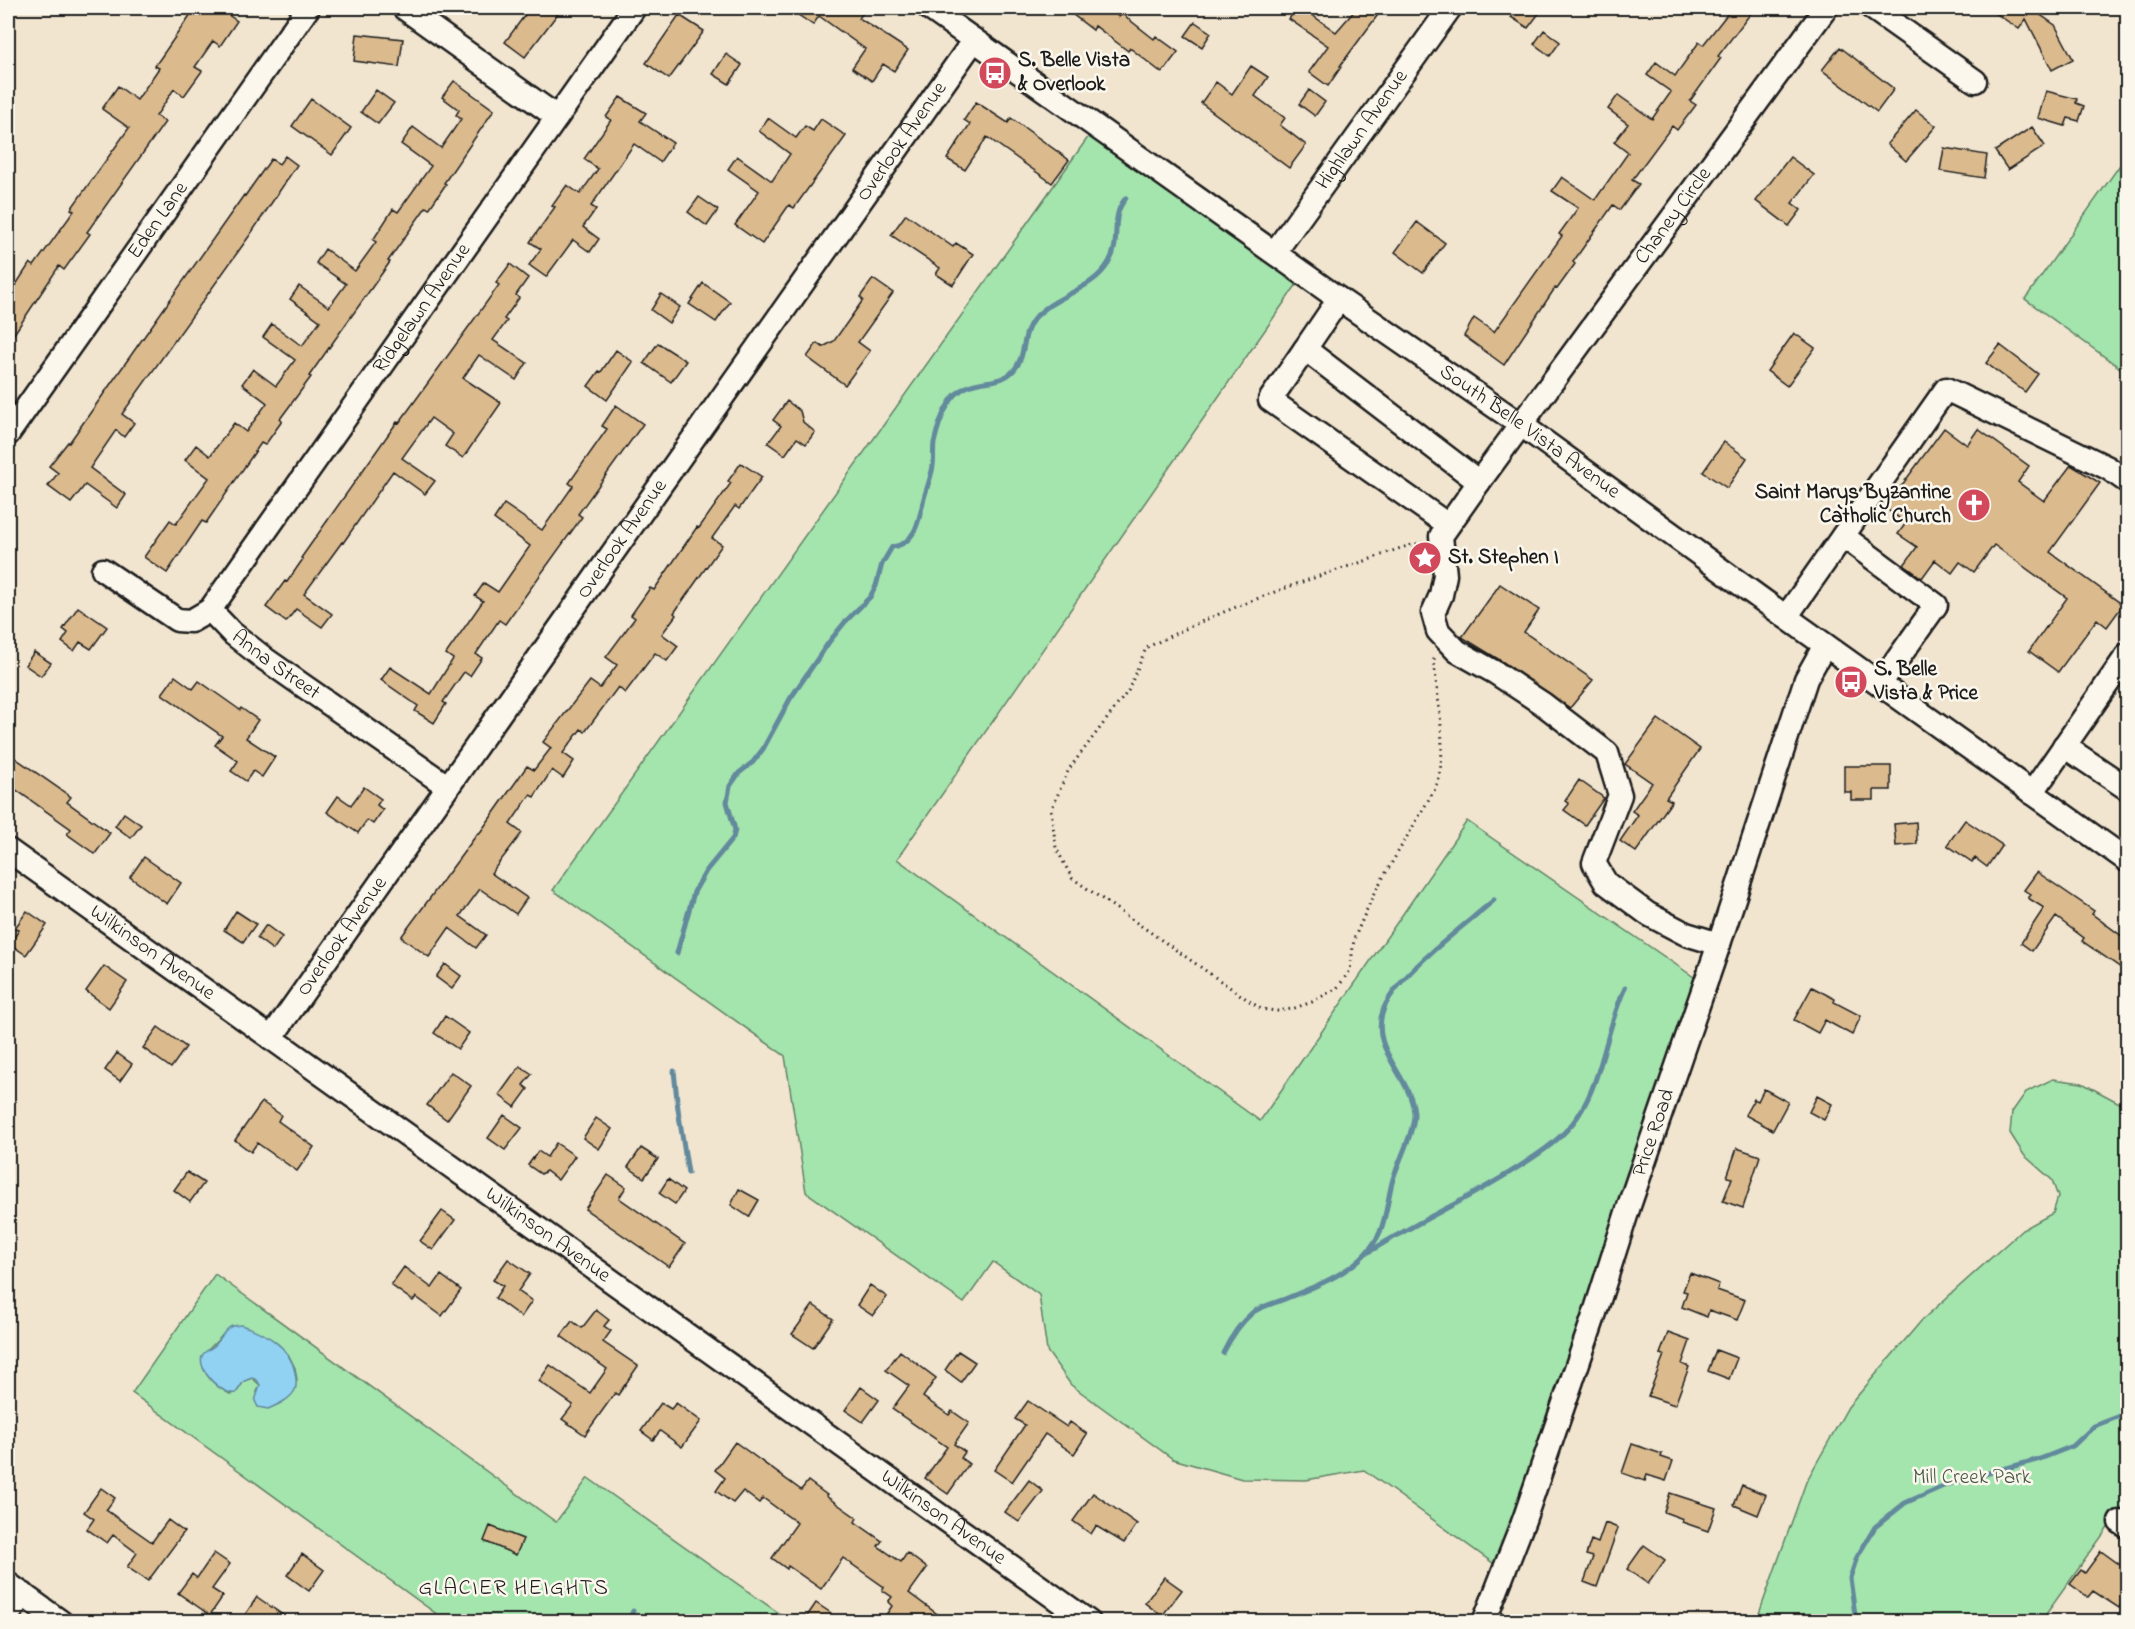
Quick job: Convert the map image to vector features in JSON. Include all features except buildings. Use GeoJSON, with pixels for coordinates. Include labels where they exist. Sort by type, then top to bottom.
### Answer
{"type":"FeatureCollection","features":[{"type":"Feature","properties":{"kind":"street","name":"Eden Lane"},"geometry":{"type":"LineString","coordinates":[[8,434],[308,8]]}},
{"type":"Feature","properties":{"kind":"street"},"geometry":{"type":"LineString","coordinates":[[404,8],[557,117]]}},
{"type":"Feature","properties":{"kind":"street","name":"Ridgelawn Avenue"},"geometry":{"type":"LineString","coordinates":[[210,610],[634,8]]}},
{"type":"Feature","properties":{"kind":"street","name":"South Belle Vista Avenue"},"geometry":{"type":"LineString","coordinates":[[929,8],[1339,299],[1520,424],[2032,793],[2126,857]]}},
{"type":"Feature","properties":{"kind":"street","name":"Highlawn Avenue"},"geometry":{"type":"LineString","coordinates":[[1275,252],[1450,8]]}},
{"type":"Feature","properties":{"kind":"street","name":"Chaney Circle"},"geometry":{"type":"LineString","coordinates":[[1448,525],[1826,8]]}},
{"type":"Feature","properties":{"kind":"street"},"geometry":{"type":"LineString","coordinates":[[1872,8],[1975,81]]}},
{"type":"Feature","properties":{"kind":"street","name":"Overlook Avenue"},"geometry":{"type":"LineString","coordinates":[[271,1038],[974,40]]}},
{"type":"Feature","properties":{"kind":"street"},"geometry":{"type":"LineString","coordinates":[[1339,299],[1270,400],[1448,525],[1441,536],[1445,575],[1441,595],[1433,613],[1438,631],[1457,651],[1534,698],[1607,753],[1620,795],[1594,863],[1606,883],[1648,914],[1686,934],[1719,944]]}},
{"type":"Feature","properties":{"kind":"street"},"geometry":{"type":"LineString","coordinates":[[1305,349],[1479,482]]}},
{"type":"Feature","properties":{"kind":"street"},"geometry":{"type":"LineString","coordinates":[[1786,617],[1946,389],[2108,468],[2127,482]]}},
{"type":"Feature","properties":{"kind":"street"},"geometry":{"type":"LineString","coordinates":[[1843,536],[1936,604],[1880,684]]}},
{"type":"Feature","properties":{"kind":"street"},"geometry":{"type":"LineString","coordinates":[[103,570],[177,620],[191,621],[210,610]]}},
{"type":"Feature","properties":{"kind":"street","name":"Anna Street"},"geometry":{"type":"LineString","coordinates":[[210,610],[232,633],[265,659],[447,786]]}},
{"type":"Feature","properties":{"kind":"street","name":"Price Road"},"geometry":{"type":"LineString","coordinates":[[1484,1622],[1524,1520],[1806,679],[1825,645]]}},
{"type":"Feature","properties":{"kind":"street"},"geometry":{"type":"LineString","coordinates":[[2032,793],[2127,654]]}},
{"type":"Feature","properties":{"kind":"street"},"geometry":{"type":"LineString","coordinates":[[2064,746],[2127,789]]}},
{"type":"Feature","properties":{"kind":"street","name":"Wilkinson Avenue"},"geometry":{"type":"LineString","coordinates":[[8,850],[1089,1622]]}},
{"type":"Feature","properties":{"kind":"street"},"geometry":{"type":"LineString","coordinates":[[8,1616],[15,1589],[61,1622]]}},
{"type":"Feature","properties":{"kind":"path"},"geometry":{"type":"LineString","coordinates":[[1438,631],[1434,643],[1439,696],[1441,776],[1374,893],[1354,939],[1350,971],[1337,988],[1312,1002],[1292,1008],[1277,1011],[1261,1009],[1072,878],[1056,848],[1051,810],[1069,769],[1128,691],[1146,648],[1198,622],[1344,567],[1421,543],[1444,552]]}},
{"type":"Feature","properties":{"kind":"green space"},"geometry":{"type":"Polygon","coordinates":[[[1096,126],[1304,274],[897,859],[1260,1121],[1467,821],[1704,984],[1504,1571],[1364,1470],[1306,1480],[1242,1479],[1173,1459],[1071,1385],[1047,1351],[1039,1295],[993,1262],[964,1303],[806,1192],[785,1056],[553,890],[1096,126]]]}},
{"type":"Feature","properties":{"kind":"green space"},"geometry":{"type":"Polygon","coordinates":[[[2127,155],[2127,373],[2025,299],[2127,155]]]}},
{"type":"Feature","properties":{"kind":"green space","name":"Mill Creek Park"},"geometry":{"type":"Polygon","coordinates":[[[2053,1079],[2082,1083],[2127,1107],[2127,1501],[2044,1617],[2050,1621],[1756,1622],[1806,1482],[1848,1407],[1922,1320],[2022,1230],[2053,1213],[2058,1197],[2052,1180],[2024,1155],[2010,1133],[2012,1112],[2026,1092],[2053,1079]]]}},
{"type":"Feature","properties":{"kind":"green space"},"geometry":{"type":"Polygon","coordinates":[[[215,1274],[556,1522],[588,1478],[790,1621],[440,1621],[442,1618],[132,1393],[215,1274]],[[232,1326],[202,1356],[202,1362],[210,1379],[230,1394],[236,1393],[244,1381],[252,1378],[260,1385],[257,1392],[297,1380],[295,1368],[288,1354],[232,1326]]]}},
{"type":"Feature","properties":{"kind":"water"},"geometry":{"type":"Polygon","coordinates":[[[241,1325],[275,1341],[288,1355],[295,1372],[296,1386],[293,1394],[268,1409],[258,1407],[255,1401],[260,1385],[257,1380],[252,1378],[244,1381],[236,1393],[230,1393],[212,1381],[201,1362],[204,1353],[215,1345],[229,1328],[241,1325]]]}},
{"type":"Feature","properties":{"kind":"waterway"},"geometry":{"type":"LineString","coordinates":[[677,953],[694,892],[706,871],[733,838],[735,830],[727,802],[730,786],[739,773],[753,762],[763,749],[790,699],[829,642],[870,597],[876,586],[882,564],[892,547],[906,541],[915,530],[932,470],[936,433],[948,405],[964,388],[999,379],[1014,370],[1021,358],[1027,332],[1033,320],[1051,304],[1083,287],[1102,272],[1113,254],[1118,213],[1126,198]]}},
{"type":"Feature","properties":{"kind":"waterway"},"geometry":{"type":"LineString","coordinates":[[1223,1353],[1236,1331],[1252,1313],[1310,1289],[1351,1267],[1372,1245],[1380,1232],[1393,1179],[1409,1137],[1414,1114],[1406,1087],[1385,1050],[1381,1037],[1380,1023],[1384,1008],[1392,994],[1417,965],[1494,900]]}},
{"type":"Feature","properties":{"kind":"waterway"},"geometry":{"type":"LineString","coordinates":[[1369,1252],[1501,1178],[1544,1150],[1566,1131],[1578,1116],[1593,1086],[1625,988]]}},
{"type":"Feature","properties":{"kind":"waterway"},"geometry":{"type":"LineString","coordinates":[[674,1071],[688,1173]]}},
{"type":"Feature","properties":{"kind":"waterway"},"geometry":{"type":"LineString","coordinates":[[1856,1622],[1850,1578],[1857,1557],[1875,1527],[1905,1503],[1948,1484],[2040,1459],[2073,1446],[2094,1426],[2128,1413]]}},
{"type":"Feature","properties":{"kind":"waterway"},"geometry":{"type":"LineString","coordinates":[[628,1622],[633,1611]]}},
{"type":"Feature","properties":{"kind":"place","name":"S. Belle Vista & Overlook"},"geometry":{"type":"Point","coordinates":[995,73]}},
{"type":"Feature","properties":{"kind":"place","name":"Saint Marys Byzantine Catholic Church"},"geometry":{"type":"Point","coordinates":[1974,505]}},
{"type":"Feature","properties":{"kind":"place","name":"St. Stephen I"},"geometry":{"type":"Point","coordinates":[1425,558]}},
{"type":"Feature","properties":{"kind":"place","name":"S. Belle Vista & Price"},"geometry":{"type":"Point","coordinates":[1851,682]}},
{"type":"Feature","properties":{"kind":"district","name":"GLACIER HEIGHTS"},"geometry":{"type":"Point","coordinates":[514,1589]}}]}
